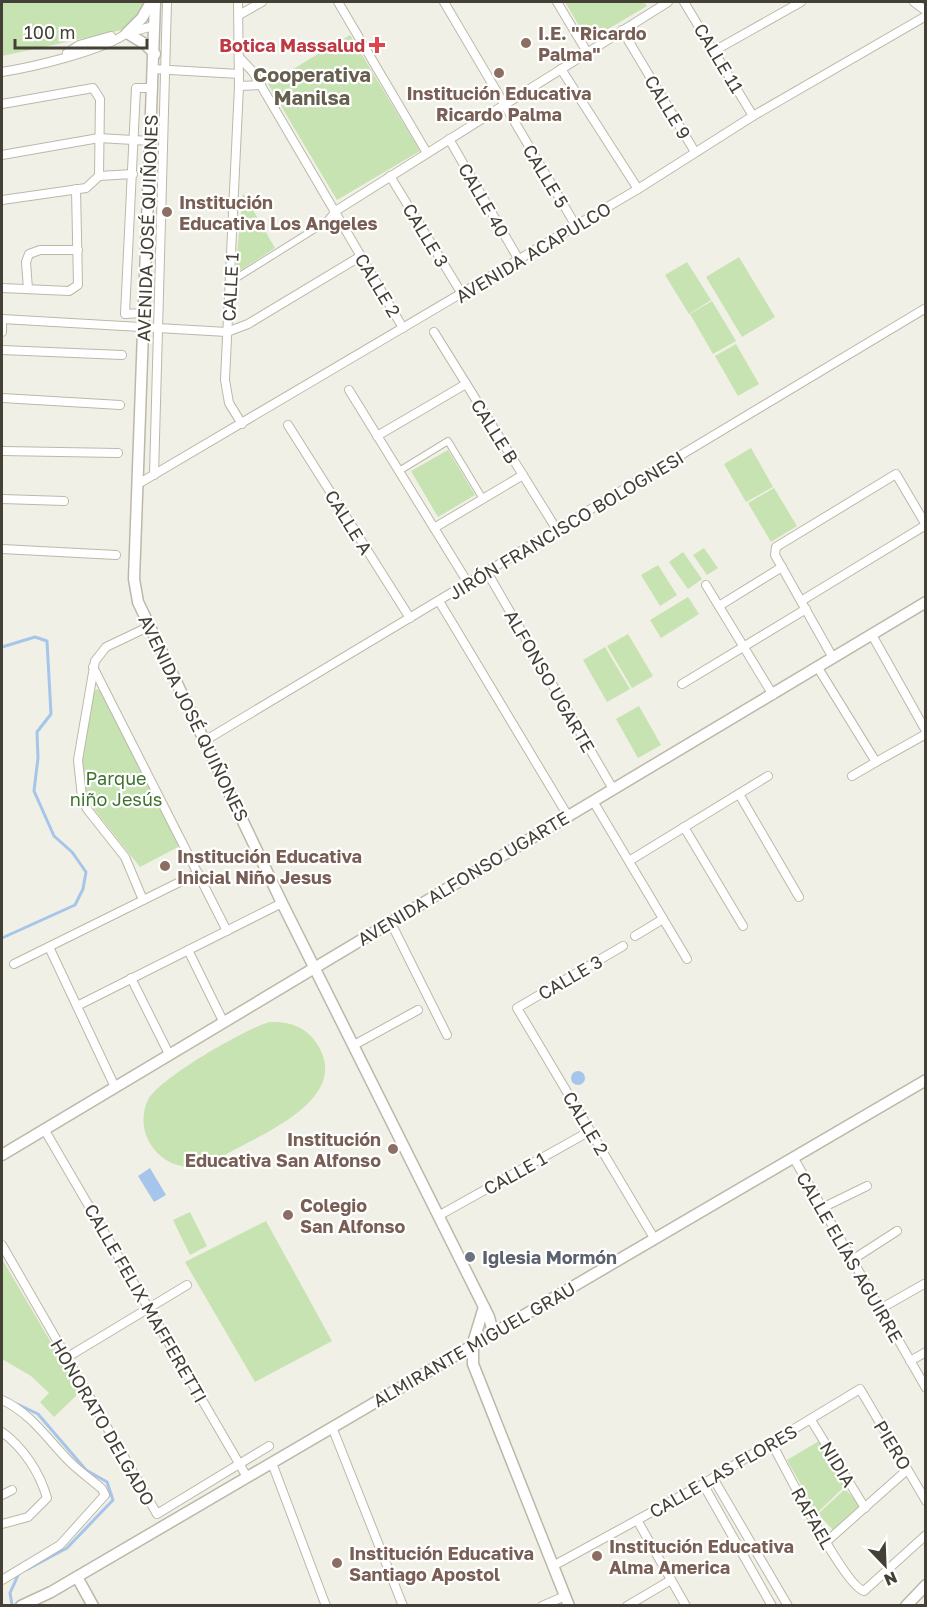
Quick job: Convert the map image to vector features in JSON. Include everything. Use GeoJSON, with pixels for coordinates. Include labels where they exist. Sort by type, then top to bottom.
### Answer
{"type":"FeatureCollection","features":[{"type":"Feature","properties":{"kind":"street","name":"AVENIDA JOSÉ QUIÑONES"},"geometry":{"type":"LineString","coordinates":[[153,2],[155,54],[134,579],[138,602],[282,903],[440,1215],[484,1307],[493,1332]]}},
{"type":"Feature","properties":{"kind":"street"},"geometry":{"type":"LineString","coordinates":[[127,33],[142,18],[153,2]]}},
{"type":"Feature","properties":{"kind":"street"},"geometry":{"type":"LineString","coordinates":[[154,475],[160,327],[167,2]]}},
{"type":"Feature","properties":{"kind":"street","name":"CALLE 1"},"geometry":{"type":"LineString","coordinates":[[238,2],[239,86],[227,332],[227,391],[235,416],[242,424]]}},
{"type":"Feature","properties":{"kind":"street"},"geometry":{"type":"LineString","coordinates":[[239,15],[262,2]]}},
{"type":"Feature","properties":{"kind":"street"},"geometry":{"type":"LineString","coordinates":[[338,2],[427,153]]}},
{"type":"Feature","properties":{"kind":"street","name":"CALLE 5"},"geometry":{"type":"LineString","coordinates":[[444,2],[576,226]]}},
{"type":"Feature","properties":{"kind":"street"},"geometry":{"type":"LineString","coordinates":[[557,2],[587,52]]}},
{"type":"Feature","properties":{"kind":"street"},"geometry":{"type":"LineString","coordinates":[[230,282],[326,222],[334,212],[390,176],[622,30],[654,5],[668,2]]}},
{"type":"Feature","properties":{"kind":"street","name":"CALLE 11"},"geometry":{"type":"LineString","coordinates":[[684,2],[753,116]]}},
{"type":"Feature","properties":{"kind":"street"},"geometry":{"type":"LineString","coordinates":[[714,51],[801,2]]}},
{"type":"Feature","properties":{"kind":"street"},"geometry":{"type":"LineString","coordinates":[[914,2],[926,11]]}},
{"type":"Feature","properties":{"kind":"street","name":"AVENIDA ACAPULCO"},"geometry":{"type":"LineString","coordinates":[[138,484],[638,189],[753,116],[926,16]]}},
{"type":"Feature","properties":{"kind":"street"},"geometry":{"type":"LineString","coordinates":[[2,72],[62,57],[79,45],[154,26]]}},
{"type":"Feature","properties":{"kind":"street","name":"CALLE 9"},"geometry":{"type":"LineString","coordinates":[[622,30],[695,152]]}},
{"type":"Feature","properties":{"kind":"street"},"geometry":{"type":"LineString","coordinates":[[127,33],[145,44],[155,54]]}},
{"type":"Feature","properties":{"kind":"street","name":"CALLE 2"},"geometry":{"type":"LineString","coordinates":[[239,57],[254,72],[403,328]]}},
{"type":"Feature","properties":{"kind":"street"},"geometry":{"type":"LineString","coordinates":[[153,69],[239,74]]}},
{"type":"Feature","properties":{"kind":"street"},"geometry":{"type":"LineString","coordinates":[[561,69],[638,189]]}},
{"type":"Feature","properties":{"kind":"street"},"geometry":{"type":"LineString","coordinates":[[239,86],[261,85]]}},
{"type":"Feature","properties":{"kind":"street"},"geometry":{"type":"LineString","coordinates":[[2,104],[93,88],[100,99],[99,176]]}},
{"type":"Feature","properties":{"kind":"street"},"geometry":{"type":"LineString","coordinates":[[143,313],[125,314],[136,88],[153,88]]}},
{"type":"Feature","properties":{"kind":"street"},"geometry":{"type":"LineString","coordinates":[[2,155],[99,138],[150,141]]}},
{"type":"Feature","properties":{"kind":"street","name":"CALLE 40"},"geometry":{"type":"LineString","coordinates":[[449,139],[519,260]]}},
{"type":"Feature","properties":{"kind":"street"},"geometry":{"type":"LineString","coordinates":[[2,200],[86,188],[99,176],[133,174]]}},
{"type":"Feature","properties":{"kind":"street","name":"CALLE 3"},"geometry":{"type":"LineString","coordinates":[[390,176],[462,294]]}},
{"type":"Feature","properties":{"kind":"street"},"geometry":{"type":"LineString","coordinates":[[132,188],[148,190]]}},
{"type":"Feature","properties":{"kind":"street"},"geometry":{"type":"LineString","coordinates":[[2,288],[73,290],[79,281],[76,189]]}},
{"type":"Feature","properties":{"kind":"street"},"geometry":{"type":"LineString","coordinates":[[28,289],[26,262],[29,254],[40,250],[78,250]]}},
{"type":"Feature","properties":{"kind":"street"},"geometry":{"type":"LineString","coordinates":[[2,332],[2,319],[143,325],[227,332],[248,324],[361,256]]}},
{"type":"Feature","properties":{"kind":"street","name":"JIRÓN FRANCISCO BOLOGNESI"},"geometry":{"type":"LineString","coordinates":[[206,741],[926,308]]}},
{"type":"Feature","properties":{"kind":"street","name":"CALLE B"},"geometry":{"type":"LineString","coordinates":[[434,332],[557,530]]}},
{"type":"Feature","properties":{"kind":"street"},"geometry":{"type":"LineString","coordinates":[[2,350],[122,355]]}},
{"type":"Feature","properties":{"kind":"street"},"geometry":{"type":"LineString","coordinates":[[377,436],[466,384]]}},
{"type":"Feature","properties":{"kind":"street"},"geometry":{"type":"LineString","coordinates":[[349,390],[468,583]]}},
{"type":"Feature","properties":{"kind":"street"},"geometry":{"type":"LineString","coordinates":[[2,398],[120,405]]}},
{"type":"Feature","properties":{"kind":"street","name":"CALLE A"},"geometry":{"type":"LineString","coordinates":[[288,425],[410,618]]}},
{"type":"Feature","properties":{"kind":"street"},"geometry":{"type":"LineString","coordinates":[[399,471],[448,441],[483,499]]}},
{"type":"Feature","properties":{"kind":"street"},"geometry":{"type":"LineString","coordinates":[[2,451],[118,453]]}},
{"type":"Feature","properties":{"kind":"street"},"geometry":{"type":"LineString","coordinates":[[801,601],[926,525],[896,474],[779,544],[775,555],[833,658]]}},
{"type":"Feature","properties":{"kind":"street"},"geometry":{"type":"LineString","coordinates":[[434,528],[523,475]]}},
{"type":"Feature","properties":{"kind":"street"},"geometry":{"type":"LineString","coordinates":[[2,499],[64,501]]}},
{"type":"Feature","properties":{"kind":"street"},"geometry":{"type":"LineString","coordinates":[[2,549],[116,555]]}},
{"type":"Feature","properties":{"kind":"street"},"geometry":{"type":"LineString","coordinates":[[718,606],[782,567]]}},
{"type":"Feature","properties":{"kind":"street","name":"ALFONSO UGARTE"},"geometry":{"type":"LineString","coordinates":[[487,572],[613,789]]}},
{"type":"Feature","properties":{"kind":"street"},"geometry":{"type":"LineString","coordinates":[[706,585],[773,695]]}},
{"type":"Feature","properties":{"kind":"street"},"geometry":{"type":"LineString","coordinates":[[439,601],[568,816]]}},
{"type":"Feature","properties":{"kind":"street","name":"AVENIDA ALFONSO UGARTE"},"geometry":{"type":"LineString","coordinates":[[2,1155],[314,966],[925,603]]}},
{"type":"Feature","properties":{"kind":"street"},"geometry":{"type":"LineString","coordinates":[[681,684],[806,609]]}},
{"type":"Feature","properties":{"kind":"street"},"geometry":{"type":"LineString","coordinates":[[143,900],[125,857],[94,819],[82,797],[79,745],[93,667],[100,653],[148,627]]}},
{"type":"Feature","properties":{"kind":"street"},"geometry":{"type":"LineString","coordinates":[[852,776],[926,732],[872,635]]}},
{"type":"Feature","properties":{"kind":"street"},"geometry":{"type":"LineString","coordinates":[[93,667],[227,930]]}},
{"type":"Feature","properties":{"kind":"street"},"geometry":{"type":"LineString","coordinates":[[818,668],[876,762]]}},
{"type":"Feature","properties":{"kind":"street"},"geometry":{"type":"LineString","coordinates":[[628,861],[768,776]]}},
{"type":"Feature","properties":{"kind":"street"},"geometry":{"type":"LineString","coordinates":[[738,794],[800,897]]}},
{"type":"Feature","properties":{"kind":"street"},"geometry":{"type":"LineString","coordinates":[[593,801],[687,959]]}},
{"type":"Feature","properties":{"kind":"street"},"geometry":{"type":"LineString","coordinates":[[684,827],[742,926]]}},
{"type":"Feature","properties":{"kind":"street"},"geometry":{"type":"LineString","coordinates":[[14,964],[198,873]]}},
{"type":"Feature","properties":{"kind":"street"},"geometry":{"type":"LineString","coordinates":[[76,1006],[282,903]]}},
{"type":"Feature","properties":{"kind":"street"},"geometry":{"type":"LineString","coordinates":[[635,936],[663,919]]}},
{"type":"Feature","properties":{"kind":"street"},"geometry":{"type":"LineString","coordinates":[[390,921],[447,1035]]}},
{"type":"Feature","properties":{"kind":"street","name":"CALLE 3"},"geometry":{"type":"LineString","coordinates":[[518,1008],[623,946]]}},
{"type":"Feature","properties":{"kind":"street"},"geometry":{"type":"LineString","coordinates":[[49,947],[115,1087]]}},
{"type":"Feature","properties":{"kind":"street"},"geometry":{"type":"LineString","coordinates":[[188,950],[223,1021]]}},
{"type":"Feature","properties":{"kind":"street"},"geometry":{"type":"LineString","coordinates":[[131,978],[168,1054]]}},
{"type":"Feature","properties":{"kind":"street","name":"CALLE 2"},"geometry":{"type":"LineString","coordinates":[[518,1008],[654,1238]]}},
{"type":"Feature","properties":{"kind":"street"},"geometry":{"type":"LineString","coordinates":[[354,1045],[418,1010]]}},
{"type":"Feature","properties":{"kind":"street","name":"ALMIRANTE MIGUEL GRAU"},"geometry":{"type":"LineString","coordinates":[[21,1605],[77,1577],[473,1343],[926,1080]]}},
{"type":"Feature","properties":{"kind":"street","name":"CALLE FELIX MAFFERETTI"},"geometry":{"type":"LineString","coordinates":[[44,1129],[247,1478]]}},
{"type":"Feature","properties":{"kind":"street","name":"CALLE 1"},"geometry":{"type":"LineString","coordinates":[[440,1215],[590,1131]]}},
{"type":"Feature","properties":{"kind":"street","name":"CALLE ELÍAS AGUIRRE"},"geometry":{"type":"LineString","coordinates":[[793,1157],[926,1388]]}},
{"type":"Feature","properties":{"kind":"street"},"geometry":{"type":"LineString","coordinates":[[822,1208],[867,1186]]}},
{"type":"Feature","properties":{"kind":"street"},"geometry":{"type":"LineString","coordinates":[[852,1260],[897,1231]]}},
{"type":"Feature","properties":{"kind":"street","name":"HONORATO DELGADO"},"geometry":{"type":"LineString","coordinates":[[3,1250],[157,1515],[269,1446]]}},
{"type":"Feature","properties":{"kind":"street"},"geometry":{"type":"LineString","coordinates":[[880,1309],[924,1284]]}},
{"type":"Feature","properties":{"kind":"street"},"geometry":{"type":"LineString","coordinates":[[66,1358],[187,1285]]}},
{"type":"Feature","properties":{"kind":"street"},"geometry":{"type":"LineString","coordinates":[[484,1307],[473,1343],[473,1364],[567,1600],[542,1605]]}},
{"type":"Feature","properties":{"kind":"street"},"geometry":{"type":"LineString","coordinates":[[910,1361],[926,1352]]}},
{"type":"Feature","properties":{"kind":"street","name":"CALLE LAS FLORES"},"geometry":{"type":"LineString","coordinates":[[553,1566],[703,1484],[860,1389]]}},
{"type":"Feature","properties":{"kind":"street","name":"PIERO"},"geometry":{"type":"LineString","coordinates":[[860,1389],[926,1501]]}},
{"type":"Feature","properties":{"kind":"street"},"geometry":{"type":"LineString","coordinates":[[2,1400],[23,1413],[56,1444],[69,1461],[102,1489],[105,1495],[60,1545],[2,1580]]}},
{"type":"Feature","properties":{"kind":"street","name":"NIDIA"},"geometry":{"type":"LineString","coordinates":[[811,1420],[865,1508]]}},
{"type":"Feature","properties":{"kind":"street"},"geometry":{"type":"LineString","coordinates":[[332,1427],[403,1605]]}},
{"type":"Feature","properties":{"kind":"street"},"geometry":{"type":"LineString","coordinates":[[2,1432],[24,1454],[39,1474],[47,1498],[28,1516],[2,1524]]}},
{"type":"Feature","properties":{"kind":"street","name":"RAFAEL"},"geometry":{"type":"LineString","coordinates":[[772,1444],[826,1542],[850,1582],[858,1589],[864,1591],[926,1535]]}},
{"type":"Feature","properties":{"kind":"street"},"geometry":{"type":"LineString","coordinates":[[272,1463],[326,1605]]}},
{"type":"Feature","properties":{"kind":"street"},"geometry":{"type":"LineString","coordinates":[[826,1542],[908,1470]]}},
{"type":"Feature","properties":{"kind":"street"},"geometry":{"type":"LineString","coordinates":[[713,1478],[788,1605]]}},
{"type":"Feature","properties":{"kind":"street"},"geometry":{"type":"LineString","coordinates":[[703,1484],[772,1605]]}},
{"type":"Feature","properties":{"kind":"street"},"geometry":{"type":"LineString","coordinates":[[2,1495],[12,1490]]}},
{"type":"Feature","properties":{"kind":"street"},"geometry":{"type":"LineString","coordinates":[[637,1520],[686,1605]]}},
{"type":"Feature","properties":{"kind":"street"},"geometry":{"type":"LineString","coordinates":[[77,1577],[93,1605]]}},
{"type":"Feature","properties":{"kind":"street"},"geometry":{"type":"LineString","coordinates":[[627,1605],[671,1580]]}},
{"type":"Feature","properties":{"kind":"street"},"geometry":{"type":"LineString","coordinates":[[906,1605],[926,1585]]}},
{"type":"Feature","properties":{"kind":"green space"},"geometry":{"type":"Polygon","coordinates":[[[2,2],[147,2],[133,22],[122,30],[2,56],[2,2]]]}},
{"type":"Feature","properties":{"kind":"green space"},"geometry":{"type":"Polygon","coordinates":[[[565,2],[644,2],[647,6],[588,41],[565,2]]]}},
{"type":"Feature","properties":{"kind":"green space"},"geometry":{"type":"Polygon","coordinates":[[[350,35],[420,151],[337,200],[268,84],[350,35]]]}},
{"type":"Feature","properties":{"kind":"green space"},"geometry":{"type":"Polygon","coordinates":[[[243,193],[275,248],[235,274],[243,193]]]}},
{"type":"Feature","properties":{"kind":"green space"},"geometry":{"type":"Polygon","coordinates":[[[739,257],[775,317],[742,337],[706,277],[739,257]]]}},
{"type":"Feature","properties":{"kind":"green space"},"geometry":{"type":"Polygon","coordinates":[[[687,262],[711,300],[689,314],[665,275],[687,262]]]}},
{"type":"Feature","properties":{"kind":"green space"},"geometry":{"type":"Polygon","coordinates":[[[712,301],[736,341],[713,354],[690,314],[712,301]]]}},
{"type":"Feature","properties":{"kind":"green space"},"geometry":{"type":"Polygon","coordinates":[[[736,344],[759,384],[738,396],[715,356],[736,344]]]}},
{"type":"Feature","properties":{"kind":"green space"},"geometry":{"type":"Polygon","coordinates":[[[751,448],[773,487],[746,502],[724,464],[751,448]]]}},
{"type":"Feature","properties":{"kind":"green space"},"geometry":{"type":"Polygon","coordinates":[[[448,450],[475,495],[438,517],[411,471],[448,450]]]}},
{"type":"Feature","properties":{"kind":"green space"},"geometry":{"type":"Polygon","coordinates":[[[774,488],[797,526],[771,542],[748,503],[774,488]]]}},
{"type":"Feature","properties":{"kind":"green space"},"geometry":{"type":"Polygon","coordinates":[[[704,548],[718,568],[707,575],[693,555],[704,548]]]}},
{"type":"Feature","properties":{"kind":"green space"},"geometry":{"type":"Polygon","coordinates":[[[683,552],[702,579],[688,589],[669,562],[683,552]]]}},
{"type":"Feature","properties":{"kind":"green space"},"geometry":{"type":"Polygon","coordinates":[[[658,565],[677,595],[660,606],[641,575],[658,565]]]}},
{"type":"Feature","properties":{"kind":"green space"},"geometry":{"type":"Polygon","coordinates":[[[688,597],[699,614],[661,638],[650,620],[688,597]]]}},
{"type":"Feature","properties":{"kind":"green space"},"geometry":{"type":"Polygon","coordinates":[[[628,634],[653,676],[632,688],[607,646],[628,634]]]}},
{"type":"Feature","properties":{"kind":"green space"},"geometry":{"type":"Polygon","coordinates":[[[605,647],[630,689],[607,702],[583,660],[605,647]]]}},
{"type":"Feature","properties":{"kind":"green space","name":"Parque niño Jesús"},"geometry":{"type":"Polygon","coordinates":[[[97,689],[102,691],[180,846],[140,867],[86,799],[81,777],[83,736],[92,694],[97,689]]]}},
{"type":"Feature","properties":{"kind":"green space"},"geometry":{"type":"Polygon","coordinates":[[[639,706],[661,745],[638,758],[616,719],[639,706]]]}},
{"type":"Feature","properties":{"kind":"green space"},"geometry":{"type":"Polygon","coordinates":[[[270,1022],[297,1026],[308,1033],[317,1044],[325,1064],[323,1082],[313,1098],[298,1112],[260,1137],[205,1165],[191,1167],[179,1165],[158,1154],[146,1135],[144,1124],[144,1112],[148,1100],[155,1091],[204,1055],[270,1022]]]}},
{"type":"Feature","properties":{"kind":"green space"},"geometry":{"type":"Polygon","coordinates":[[[190,1212],[207,1246],[190,1255],[173,1220],[190,1212]]]}},
{"type":"Feature","properties":{"kind":"green space"},"geometry":{"type":"Polygon","coordinates":[[[266,1221],[332,1341],[255,1382],[185,1262],[266,1221]]]}},
{"type":"Feature","properties":{"kind":"green space"},"geometry":{"type":"Polygon","coordinates":[[[2,1259],[80,1392],[54,1417],[40,1402],[49,1393],[31,1376],[2,1359],[2,1259]]]}},
{"type":"Feature","properties":{"kind":"green space"},"geometry":{"type":"Polygon","coordinates":[[[819,1441],[845,1486],[817,1513],[787,1460],[819,1441]]]}},
{"type":"Feature","properties":{"kind":"green space"},"geometry":{"type":"Polygon","coordinates":[[[845,1489],[860,1505],[833,1530],[818,1514],[845,1489]]]}},
{"type":"Feature","properties":{"kind":"water"},"geometry":{"type":"Polygon","coordinates":[[[578,1071],[583,1073],[585,1078],[583,1083],[578,1085],[573,1083],[571,1078],[573,1073],[578,1071]]]}},
{"type":"Feature","properties":{"kind":"water"},"geometry":{"type":"Polygon","coordinates":[[[150,1168],[166,1195],[154,1202],[138,1176],[150,1168]]]}},
{"type":"Feature","properties":{"kind":"waterway"},"geometry":{"type":"LineString","coordinates":[[2,647],[35,637],[47,641],[51,714],[37,732],[38,758],[34,791],[54,836],[72,852],[86,872],[83,889],[75,905],[2,938]]}},
{"type":"Feature","properties":{"kind":"waterway"},"geometry":{"type":"LineString","coordinates":[[17,1404],[38,1414],[86,1470],[107,1482],[113,1500],[67,1548],[28,1569]]}},
{"type":"Feature","properties":{"kind":"waterway"},"geometry":{"type":"LineString","coordinates":[[12,1605],[10,1593],[19,1573]]}},
{"type":"Feature","properties":{"kind":"place","name":"I.E. \"Ricardo Palma\""},"geometry":{"type":"Point","coordinates":[526,43]}},
{"type":"Feature","properties":{"kind":"place","name":"Botica Massalud"},"geometry":{"type":"Point","coordinates":[377,45]}},
{"type":"Feature","properties":{"kind":"place","name":"Institución Educativa Ricardo Palma"},"geometry":{"type":"Point","coordinates":[499,73]}},
{"type":"Feature","properties":{"kind":"place","name":"Institución Educativa Los Angeles"},"geometry":{"type":"Point","coordinates":[167,212]}},
{"type":"Feature","properties":{"kind":"place","name":"Institución Educativa Inicial Niño Jesus"},"geometry":{"type":"Point","coordinates":[165,866]}},
{"type":"Feature","properties":{"kind":"place","name":"Institución Educativa San Alfonso"},"geometry":{"type":"Point","coordinates":[393,1149]}},
{"type":"Feature","properties":{"kind":"place","name":"Colegio San Alfonso"},"geometry":{"type":"Point","coordinates":[288,1215]}},
{"type":"Feature","properties":{"kind":"place","name":"Iglesia Mormón"},"geometry":{"type":"Point","coordinates":[470,1257]}},
{"type":"Feature","properties":{"kind":"place","name":"Institución Educativa Alma America"},"geometry":{"type":"Point","coordinates":[597,1556]}},
{"type":"Feature","properties":{"kind":"place","name":"Institución Educativa Santiago Apostol"},"geometry":{"type":"Point","coordinates":[337,1563]}},
{"type":"Feature","properties":{"kind":"district","name":"Cooperativa Manilsa"},"geometry":{"type":"Point","coordinates":[312,86]}}]}
